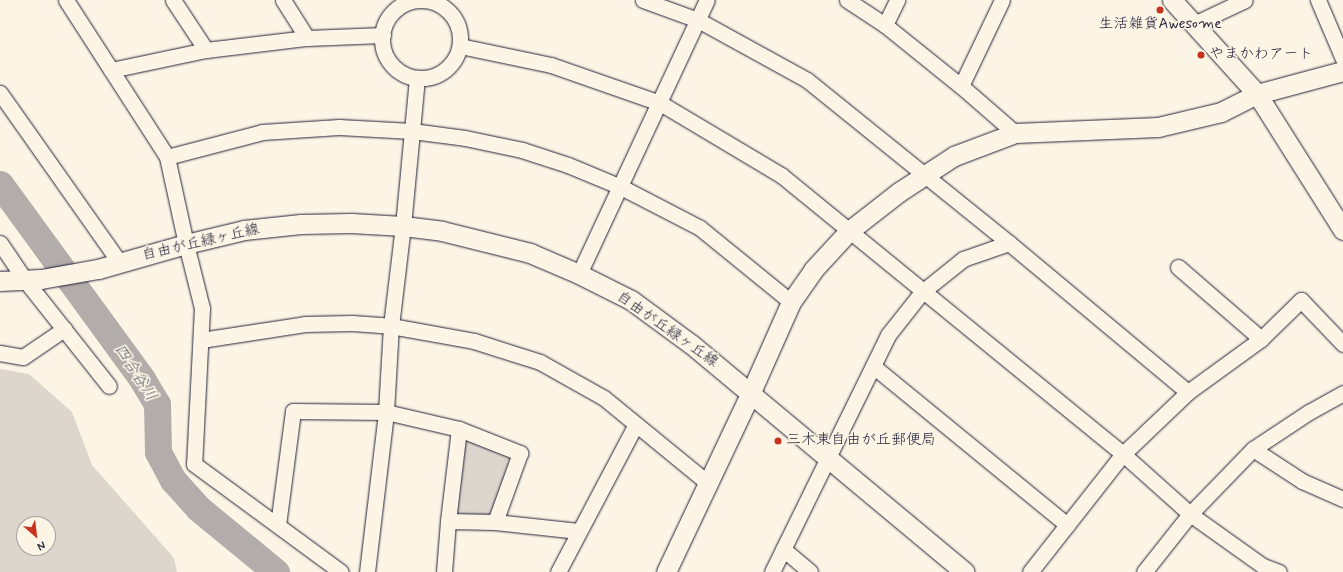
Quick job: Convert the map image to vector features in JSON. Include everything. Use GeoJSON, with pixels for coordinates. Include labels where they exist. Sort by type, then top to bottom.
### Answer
{"type":"FeatureCollection","features":[{"type":"Feature","properties":{"kind":"street"},"geometry":{"type":"LineString","coordinates":[[66,0],[167,157],[202,308],[194,464],[341,572]]}},
{"type":"Feature","properties":{"kind":"street"},"geometry":{"type":"LineString","coordinates":[[173,0],[206,50]]}},
{"type":"Feature","properties":{"kind":"street"},"geometry":{"type":"LineString","coordinates":[[283,0],[307,38]]}},
{"type":"Feature","properties":{"kind":"street"},"geometry":{"type":"LineString","coordinates":[[643,0],[698,20],[807,80],[1009,243],[1188,392]]}},
{"type":"Feature","properties":{"kind":"street"},"geometry":{"type":"LineString","coordinates":[[579,274],[621,188],[707,0]]}},
{"type":"Feature","properties":{"kind":"street"},"geometry":{"type":"LineString","coordinates":[[847,0],[885,25],[961,86],[1015,133]]}},
{"type":"Feature","properties":{"kind":"street"},"geometry":{"type":"LineString","coordinates":[[885,25],[896,0]]}},
{"type":"Feature","properties":{"kind":"street"},"geometry":{"type":"LineString","coordinates":[[961,86],[1002,0]]}},
{"type":"Feature","properties":{"kind":"street"},"geometry":{"type":"LineString","coordinates":[[1172,0],[1257,94],[1343,230]]}},
{"type":"Feature","properties":{"kind":"street"},"geometry":{"type":"LineString","coordinates":[[1194,24],[1245,0]]}},
{"type":"Feature","properties":{"kind":"street"},"geometry":{"type":"LineString","coordinates":[[1318,0],[1343,59]]}},
{"type":"Feature","properties":{"kind":"street"},"geometry":{"type":"LineString","coordinates":[[412,1],[442,3],[456,21],[460,33],[460,46],[456,58],[448,68],[437,75],[417,78],[400,72],[390,63],[384,52],[384,26],[398,3],[412,1]]}},
{"type":"Feature","properties":{"kind":"street"},"geometry":{"type":"LineString","coordinates":[[111,70],[206,50],[307,38],[383,35]]}},
{"type":"Feature","properties":{"kind":"street"},"geometry":{"type":"LineString","coordinates":[[460,46],[551,65],[660,103],[782,175],[922,292],[1122,454],[1190,514],[1263,566],[1279,572]]}},
{"type":"Feature","properties":{"kind":"street"},"geometry":{"type":"LineString","coordinates":[[666,572],[751,392],[791,302],[812,270],[849,231],[924,174],[954,156],[1015,133],[1158,127],[1221,112],[1257,94],[1343,71]]}},
{"type":"Feature","properties":{"kind":"street"},"geometry":{"type":"LineString","coordinates":[[367,572],[386,412],[391,326],[403,226],[417,78]]}},
{"type":"Feature","properties":{"kind":"street"},"geometry":{"type":"LineString","coordinates":[[0,93],[119,262]]}},
{"type":"Feature","properties":{"kind":"street"},"geometry":{"type":"LineString","coordinates":[[167,157],[262,132],[339,127],[412,131],[465,138],[522,150],[568,165],[621,188],[700,228],[791,302]]}},
{"type":"Feature","properties":{"kind":"street","name":"自由が丘緑ヶ丘線"},"geometry":{"type":"LineString","coordinates":[[0,280],[33,280],[98,269],[186,244],[244,230],[301,224],[352,223],[403,226],[442,231],[522,251],[579,274],[631,300],[691,344],[751,392],[965,572]]}},
{"type":"Feature","properties":{"kind":"street"},"geometry":{"type":"LineString","coordinates":[[0,243],[33,280],[64,329],[109,386]]}},
{"type":"Feature","properties":{"kind":"street"},"geometry":{"type":"LineString","coordinates":[[772,572],[888,335],[922,292],[962,259],[1009,243]]}},
{"type":"Feature","properties":{"kind":"street"},"geometry":{"type":"LineString","coordinates":[[1178,267],[1260,338]]}},
{"type":"Feature","properties":{"kind":"street"},"geometry":{"type":"LineString","coordinates":[[1030,572],[1122,454],[1188,392],[1260,338],[1301,300],[1343,344]]}},
{"type":"Feature","properties":{"kind":"street"},"geometry":{"type":"LineString","coordinates":[[201,340],[305,324],[352,323],[391,326],[474,341],[540,362],[604,398],[708,483]]}},
{"type":"Feature","properties":{"kind":"street"},"geometry":{"type":"LineString","coordinates":[[0,352],[23,357],[64,329]]}},
{"type":"Feature","properties":{"kind":"street"},"geometry":{"type":"LineString","coordinates":[[873,366],[1067,525]]}},
{"type":"Feature","properties":{"kind":"street"},"geometry":{"type":"LineString","coordinates":[[1144,572],[1190,514],[1253,449],[1309,412],[1343,393]]}},
{"type":"Feature","properties":{"kind":"street"},"geometry":{"type":"LineString","coordinates":[[278,525],[292,411],[386,412],[459,429],[520,453],[495,522]]}},
{"type":"Feature","properties":{"kind":"street"},"geometry":{"type":"LineString","coordinates":[[558,572],[636,424]]}},
{"type":"Feature","properties":{"kind":"street"},"geometry":{"type":"LineString","coordinates":[[444,572],[448,521],[459,429]]}},
{"type":"Feature","properties":{"kind":"street"},"geometry":{"type":"LineString","coordinates":[[1253,449],[1302,481],[1343,499]]}},
{"type":"Feature","properties":{"kind":"street"},"geometry":{"type":"LineString","coordinates":[[448,521],[495,522],[579,531]]}},
{"type":"Feature","properties":{"kind":"street"},"geometry":{"type":"LineString","coordinates":[[783,549],[810,572]]}},
{"type":"Feature","properties":{"kind":"shaded area"},"geometry":{"type":"Polygon","coordinates":[[[0,369],[29,374],[72,412],[92,465],[174,558],[177,572],[0,572],[0,369]]]}},
{"type":"Feature","properties":{"kind":"shaded area"},"geometry":{"type":"Polygon","coordinates":[[[468,439],[511,456],[490,518],[459,517],[456,513],[462,441],[468,439]]]}},
{"type":"Feature","properties":{"kind":"waterway","name":"四合谷川"},"geometry":{"type":"LineString","coordinates":[[0,184],[142,379],[157,404],[158,452],[173,480],[198,508],[276,572]]}},
{"type":"Feature","properties":{"kind":"place","name":"生活雑貨Awesome"},"geometry":{"type":"Point","coordinates":[1160,10]}},
{"type":"Feature","properties":{"kind":"place","name":"やまかわアート"},"geometry":{"type":"Point","coordinates":[1201,55]}},
{"type":"Feature","properties":{"kind":"place","name":"三木東自由が丘郵便局"},"geometry":{"type":"Point","coordinates":[778,441]}}]}
